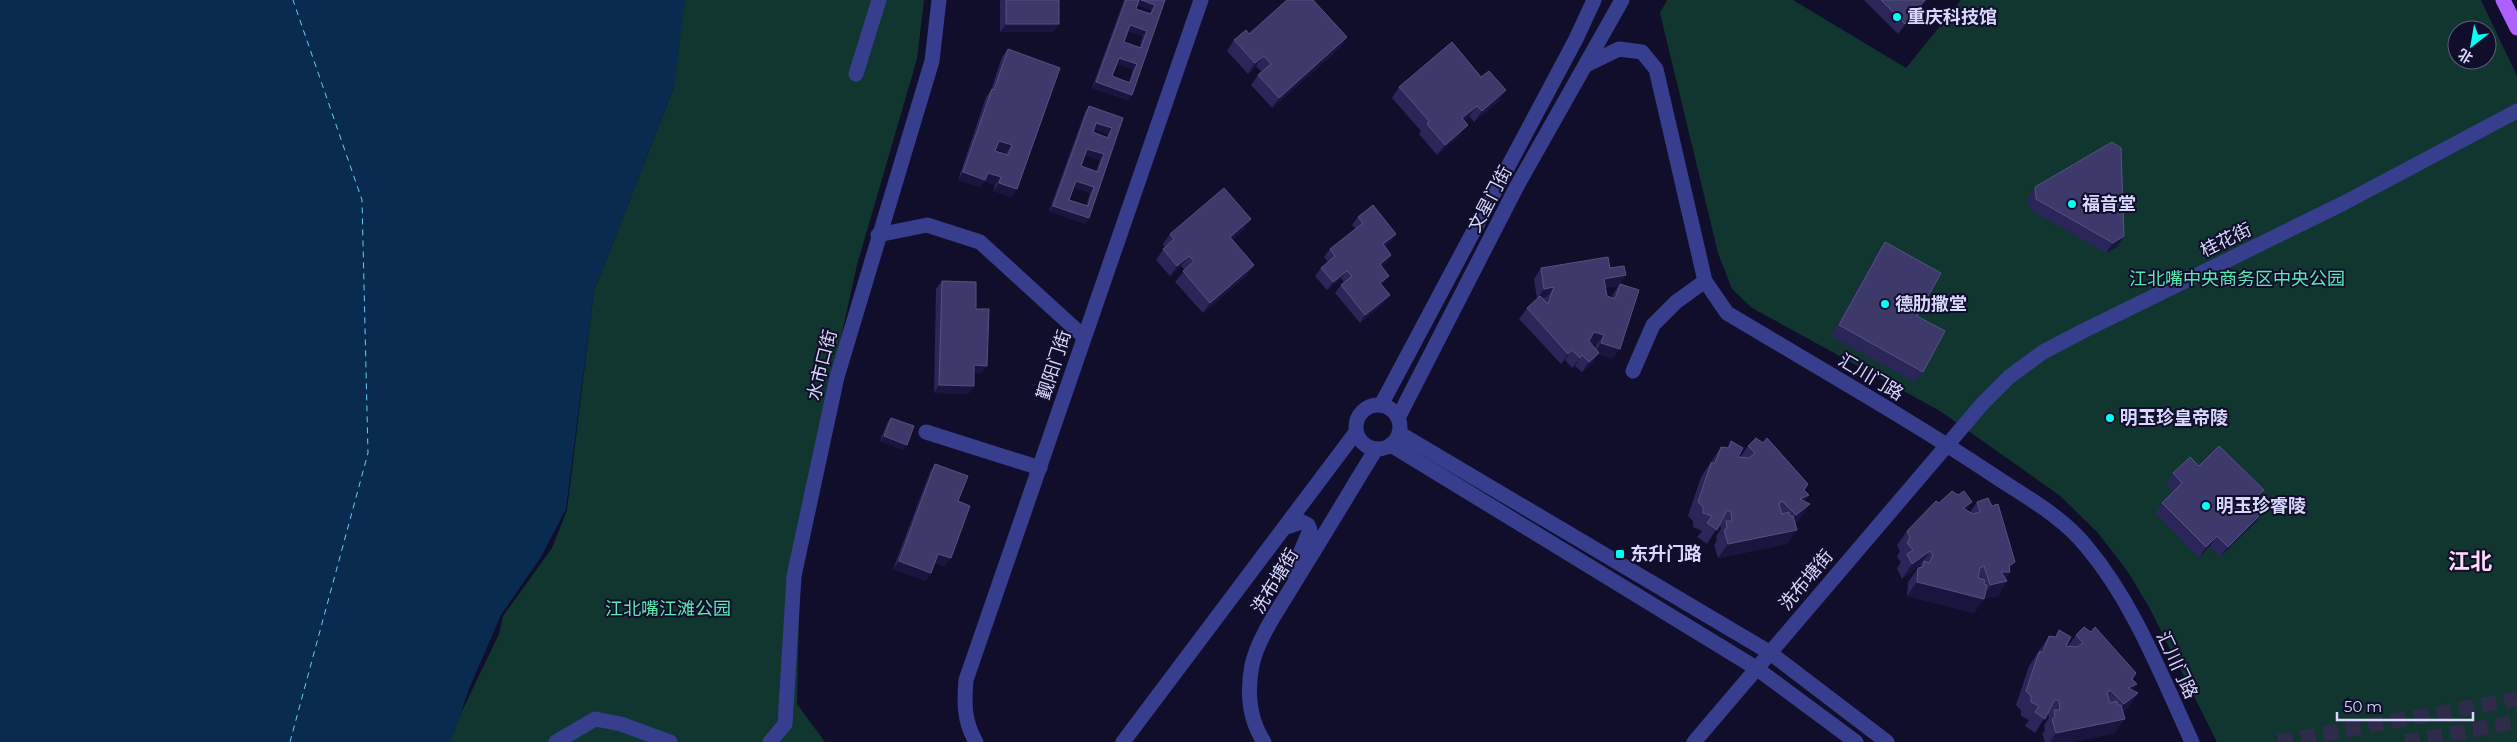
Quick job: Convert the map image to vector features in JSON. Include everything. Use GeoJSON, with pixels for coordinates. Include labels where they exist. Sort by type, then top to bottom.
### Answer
{"type":"FeatureCollection","features":[{"type":"Feature","properties":{"kind":"main road"},"geometry":{"type":"LineString","coordinates":[[2503,0],[2517,28]]}},
{"type":"Feature","properties":{"kind":"street"},"geometry":{"type":"LineString","coordinates":[[856,74],[879,0]]}},
{"type":"Feature","properties":{"kind":"street","name":"水市口街"},"geometry":{"type":"LineString","coordinates":[[770,742],[786,724],[794,576],[837,377],[878,235],[932,61],[939,0]]}},
{"type":"Feature","properties":{"kind":"street","name":"觐阳门街"},"geometry":{"type":"LineString","coordinates":[[976,742],[969,731],[963,706],[966,680],[1040,468],[1083,336],[1201,0]]}},
{"type":"Feature","properties":{"kind":"street","name":"文星门街"},"geometry":{"type":"LineString","coordinates":[[1381,405],[1576,39],[1594,0]]}},
{"type":"Feature","properties":{"kind":"street","name":"文星门街"},"geometry":{"type":"LineString","coordinates":[[1391,437],[1517,186],[1622,0]]}},
{"type":"Feature","properties":{"kind":"street","name":"汇川门路"},"geometry":{"type":"LineString","coordinates":[[1586,64],[1619,49],[1642,52],[1656,69],[1705,281],[1727,313],[1946,444],[2050,513],[2085,544],[2112,580],[2134,617],[2192,742]]}},
{"type":"Feature","properties":{"kind":"street","name":"桂花街"},"geometry":{"type":"LineString","coordinates":[[1946,444],[2009,377],[2043,352],[2342,204],[2517,111]]}},
{"type":"Feature","properties":{"kind":"street"},"geometry":{"type":"LineString","coordinates":[[878,235],[927,225],[980,242],[1083,336]]}},
{"type":"Feature","properties":{"kind":"street"},"geometry":{"type":"LineString","coordinates":[[1633,371],[1653,325],[1676,302],[1705,281]]}},
{"type":"Feature","properties":{"kind":"street"},"geometry":{"type":"LineString","coordinates":[[1391,437],[1393,412],[1381,405],[1374,405],[1362,412],[1356,424],[1356,432],[1363,444],[1391,437],[1769,652],[1887,742]]}},
{"type":"Feature","properties":{"kind":"street"},"geometry":{"type":"LineString","coordinates":[[926,432],[1040,468]]}},
{"type":"Feature","properties":{"kind":"street"},"geometry":{"type":"LineString","coordinates":[[1122,742],[1356,432]]}},
{"type":"Feature","properties":{"kind":"street"},"geometry":{"type":"LineString","coordinates":[[1391,437],[1756,668],[1856,742]]}},
{"type":"Feature","properties":{"kind":"street","name":"洗布塘街"},"geometry":{"type":"LineString","coordinates":[[1264,742],[1256,730],[1248,696],[1252,664],[1262,640],[1282,604],[1391,437]]}},
{"type":"Feature","properties":{"kind":"street","name":"洗布塘街"},"geometry":{"type":"LineString","coordinates":[[1694,742],[1946,444]]}},
{"type":"Feature","properties":{"kind":"street"},"geometry":{"type":"LineString","coordinates":[[1282,604],[1295,564],[1309,537],[1310,530],[1308,525],[1302,522],[1284,528]]}},
{"type":"Feature","properties":{"kind":"street"},"geometry":{"type":"LineString","coordinates":[[556,742],[595,718],[621,724],[670,742]]}},
{"type":"Feature","properties":{"kind":"green space","name":"江北嘴江滩公园"},"geometry":{"type":"Polygon","coordinates":[[[654,0],[924,0],[917,59],[857,265],[832,378],[800,574],[797,704],[825,742],[447,742],[499,634],[503,616],[552,548],[567,510],[594,291],[674,87],[655,24],[654,0]]]}},
{"type":"Feature","properties":{"kind":"green space","name":"江北嘴中央商务区中央公园"},"geometry":{"type":"Polygon","coordinates":[[[1667,0],[1793,0],[1906,68],[1961,0],[2481,0],[2490,20],[2447,20],[2447,70],[2497,70],[2497,34],[2517,76],[2517,742],[2217,742],[2149,607],[2128,572],[2098,533],[2059,495],[1940,411],[1752,308],[1732,289],[1718,253],[1660,13],[1667,0]]]}},
{"type":"Feature","properties":{"kind":"water"},"geometry":{"type":"Polygon","coordinates":[[[0,0],[685,0],[674,87],[594,291],[566,509],[541,557],[501,615],[469,689],[451,742],[0,742],[0,0]]]}},
{"type":"Feature","properties":{"kind":"building"},"geometry":{"type":"Polygon","coordinates":[[[1006,0],[1059,0],[1059,24],[1006,24],[1006,0]]]}},
{"type":"Feature","properties":{"kind":"building"},"geometry":{"type":"Polygon","coordinates":[[[1126,0],[1139,0],[1136,9],[1151,14],[1155,5],[1141,0],[1165,0],[1132,95],[1096,82],[1126,0]],[[1130,25],[1124,42],[1141,48],[1147,31],[1130,25]],[[1119,58],[1112,76],[1130,83],[1137,64],[1119,58]]]}},
{"type":"Feature","properties":{"kind":"building"},"geometry":{"type":"Polygon","coordinates":[[[1287,0],[1313,0],[1347,37],[1279,98],[1258,75],[1271,64],[1264,56],[1255,63],[1234,40],[1246,30],[1249,34],[1287,0]]]}},
{"type":"Feature","properties":{"kind":"building"},"geometry":{"type":"Polygon","coordinates":[[[1881,0],[1925,0],[1905,24],[1881,0]]]}},
{"type":"Feature","properties":{"kind":"building"},"geometry":{"type":"Polygon","coordinates":[[[1452,42],[1481,77],[1489,71],[1506,90],[1482,111],[1477,106],[1462,118],[1468,125],[1445,145],[1427,124],[1429,121],[1399,87],[1452,42]]]}},
{"type":"Feature","properties":{"kind":"building"},"geometry":{"type":"Polygon","coordinates":[[[1008,49],[1060,68],[1017,189],[999,183],[1001,177],[988,173],[985,180],[963,172],[992,89],[994,90],[1008,49]],[[999,141],[995,151],[1008,155],[1012,145],[999,141]]]}},
{"type":"Feature","properties":{"kind":"building"},"geometry":{"type":"Polygon","coordinates":[[[1089,106],[1123,118],[1089,218],[1053,206],[1089,106]],[[1096,123],[1093,132],[1108,138],[1112,128],[1096,123]],[[1087,149],[1081,166],[1098,172],[1104,154],[1087,149]],[[1076,181],[1069,200],[1088,206],[1094,187],[1076,181]]]}},
{"type":"Feature","properties":{"kind":"building","name":"福音堂"},"geometry":{"type":"Polygon","coordinates":[[[2112,142],[2121,148],[2124,236],[2113,243],[2036,199],[2035,187],[2112,142]]]}},
{"type":"Feature","properties":{"kind":"building"},"geometry":{"type":"Polygon","coordinates":[[[1224,188],[1251,219],[1230,237],[1254,265],[1210,303],[1183,271],[1194,261],[1189,256],[1177,266],[1163,249],[1174,239],[1170,234],[1224,188]]]}},
{"type":"Feature","properties":{"kind":"building"},"geometry":{"type":"Polygon","coordinates":[[[1373,205],[1396,234],[1383,244],[1391,255],[1380,264],[1389,276],[1380,283],[1390,295],[1365,315],[1341,285],[1352,276],[1347,271],[1333,282],[1321,268],[1335,256],[1330,249],[1363,223],[1358,217],[1373,205]]]}},
{"type":"Feature","properties":{"kind":"building","name":"德肋撒堂"},"geometry":{"type":"Polygon","coordinates":[[[1885,242],[1941,273],[1917,316],[1945,331],[1923,372],[1839,325],[1885,242]]]}},
{"type":"Feature","properties":{"kind":"building"},"geometry":{"type":"Polygon","coordinates":[[[1608,257],[1610,268],[1624,266],[1626,275],[1604,279],[1607,296],[1615,299],[1620,284],[1639,290],[1620,349],[1601,343],[1604,335],[1594,332],[1589,341],[1599,353],[1589,362],[1582,355],[1580,358],[1572,350],[1568,354],[1527,308],[1540,296],[1548,304],[1554,287],[1544,289],[1541,268],[1608,257]]]}},
{"type":"Feature","properties":{"kind":"building"},"geometry":{"type":"Polygon","coordinates":[[[942,281],[976,282],[976,309],[989,309],[987,366],[974,365],[974,386],[939,385],[942,281]]]}},
{"type":"Feature","properties":{"kind":"building"},"geometry":{"type":"Polygon","coordinates":[[[891,418],[914,426],[907,445],[884,436],[891,418]]]}},
{"type":"Feature","properties":{"kind":"building"},"geometry":{"type":"Polygon","coordinates":[[[1756,438],[1763,443],[1767,438],[1808,484],[1804,490],[1809,495],[1800,499],[1810,504],[1796,515],[1782,501],[1779,504],[1782,514],[1789,512],[1790,516],[1793,516],[1797,530],[1728,544],[1724,530],[1727,528],[1726,521],[1732,521],[1731,512],[1727,510],[1717,530],[1707,523],[1712,516],[1703,513],[1703,507],[1698,502],[1711,463],[1715,463],[1721,447],[1729,448],[1731,441],[1743,448],[1738,457],[1749,458],[1755,453],[1748,446],[1756,438]]]}},
{"type":"Feature","properties":{"kind":"building","name":"明玉珍睿陵"},"geometry":{"type":"Polygon","coordinates":[[[2219,446],[2264,490],[2252,501],[2263,512],[2228,547],[2217,536],[2206,547],[2162,503],[2182,483],[2173,473],[2190,457],[2199,466],[2219,446]]]}},
{"type":"Feature","properties":{"kind":"building"},"geometry":{"type":"Polygon","coordinates":[[[935,464],[968,476],[958,501],[970,506],[951,558],[938,554],[931,573],[899,561],[935,464]]]}},
{"type":"Feature","properties":{"kind":"building"},"geometry":{"type":"Polygon","coordinates":[[[1952,491],[1958,495],[1964,491],[1972,502],[1963,508],[1973,514],[1980,512],[1977,502],[1988,498],[1992,506],[1998,504],[2015,562],[2009,566],[2010,572],[2001,572],[2007,581],[1990,585],[1984,566],[1980,568],[1978,578],[1985,580],[1984,584],[1987,585],[1984,599],[1917,582],[1918,568],[1923,567],[1924,561],[1929,563],[1933,555],[1930,551],[1912,564],[1907,554],[1913,550],[1907,543],[1910,537],[1907,531],[1936,501],[1939,503],[1952,491]]]}},
{"type":"Feature","properties":{"kind":"building"},"geometry":{"type":"Polygon","coordinates":[[[2084,627],[2091,632],[2095,627],[2136,673],[2132,679],[2137,684],[2128,688],[2138,693],[2124,704],[2110,690],[2107,693],[2110,703],[2117,701],[2118,705],[2121,705],[2125,719],[2056,733],[2052,719],[2055,717],[2054,710],[2060,710],[2059,701],[2055,699],[2045,719],[2035,712],[2039,706],[2031,702],[2031,696],[2026,691],[2039,652],[2043,652],[2049,636],[2056,637],[2059,630],[2071,637],[2066,646],[2077,647],[2083,643],[2076,635],[2084,627]]]}},
{"type":"Feature","properties":{"kind":"ferry route"},"geometry":{"type":"LineString","coordinates":[[290,742],[368,453],[362,200],[293,0]]}},
{"type":"Feature","properties":{"kind":"tunnel"},"geometry":{"type":"LineString","coordinates":[[2278,742],[2517,699]]}},
{"type":"Feature","properties":{"kind":"tunnel"},"geometry":{"type":"LineString","coordinates":[[2405,742],[2517,722]]}},
{"type":"Feature","properties":{"kind":"place","name":"重庆科技馆"},"geometry":{"type":"Point","coordinates":[1897,17]}},
{"type":"Feature","properties":{"kind":"place","name":"福音堂"},"geometry":{"type":"Point","coordinates":[2072,204]}},
{"type":"Feature","properties":{"kind":"place","name":"德肋撒堂"},"geometry":{"type":"Point","coordinates":[1885,304]}},
{"type":"Feature","properties":{"kind":"place","name":"明玉珍皇帝陵"},"geometry":{"type":"Point","coordinates":[2110,418]}},
{"type":"Feature","properties":{"kind":"place","name":"明玉珍睿陵"},"geometry":{"type":"Point","coordinates":[2206,506]}},
{"type":"Feature","properties":{"kind":"place","name":"东升门路"},"geometry":{"type":"Point","coordinates":[1620,554]}},
{"type":"Feature","properties":{"kind":"district","name":"江北"},"geometry":{"type":"Point","coordinates":[2470,561]}}]}
